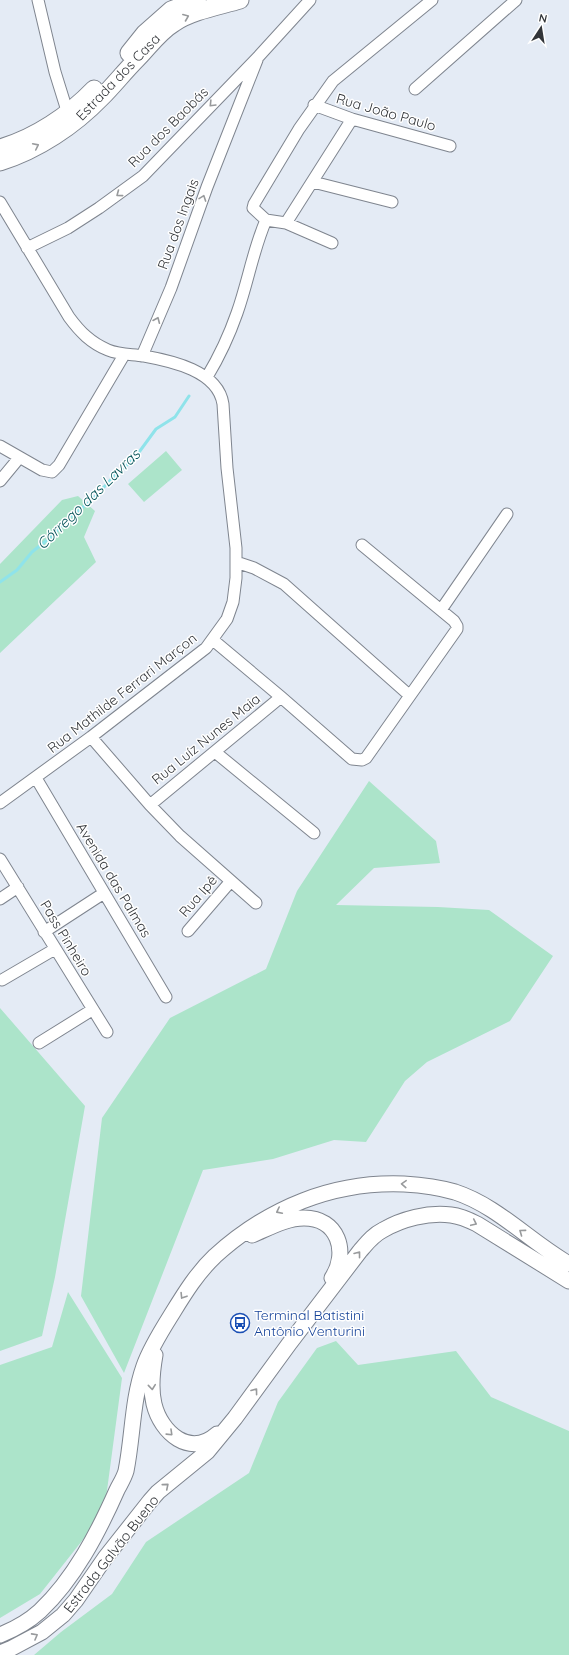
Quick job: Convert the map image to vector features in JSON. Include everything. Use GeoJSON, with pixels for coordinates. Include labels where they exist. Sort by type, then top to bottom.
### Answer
{"type":"FeatureCollection","features":[{"type":"Feature","properties":{"kind":"main road","name":"Estrada dos Casa"},"geometry":{"type":"LineString","coordinates":[[158,28],[171,10],[197,0]]}},
{"type":"Feature","properties":{"kind":"main road","name":"Estrada dos Casa"},"geometry":{"type":"LineString","coordinates":[[0,162],[39,145],[69,118],[85,99],[110,74],[145,33],[189,16],[240,0]]}},
{"type":"Feature","properties":{"kind":"main road","name":"Estrada dos Casa"},"geometry":{"type":"LineString","coordinates":[[0,148],[69,118]]}},
{"type":"Feature","properties":{"kind":"main road","name":"Estrada Galvão Bueno"},"geometry":{"type":"LineString","coordinates":[[0,1636],[18,1628],[34,1616],[57,1592],[75,1567],[106,1515],[125,1474],[137,1388],[144,1364],[159,1335],[191,1283],[214,1257],[246,1231],[265,1218],[294,1204],[327,1192],[358,1185],[414,1184],[453,1191],[482,1204],[569,1264]]}},
{"type":"Feature","properties":{"kind":"main road","name":"Estrada Galvão Bueno"},"geometry":{"type":"LineString","coordinates":[[0,1653],[42,1632],[63,1615],[76,1600],[105,1558],[158,1492],[207,1452],[235,1418],[288,1344],[371,1238],[382,1230],[408,1219],[437,1214],[462,1218],[477,1224],[569,1281]]}},
{"type":"Feature","properties":{"kind":"main road"},"geometry":{"type":"LineString","coordinates":[[231,1244],[287,1221],[305,1218],[313,1219],[328,1226],[338,1237],[340,1254],[337,1271],[288,1344]]}},
{"type":"Feature","properties":{"kind":"main road"},"geometry":{"type":"LineString","coordinates":[[541,1264],[569,1272]]}},
{"type":"Feature","properties":{"kind":"main road"},"geometry":{"type":"LineString","coordinates":[[159,1335],[151,1379],[154,1404],[159,1418],[168,1432],[178,1439],[186,1442],[193,1444],[205,1443],[216,1436],[235,1418]]}},
{"type":"Feature","properties":{"kind":"street"},"geometry":{"type":"LineString","coordinates":[[38,0],[55,72],[69,118]]}},
{"type":"Feature","properties":{"kind":"street","name":"Rua dos Baobás"},"geometry":{"type":"LineString","coordinates":[[27,248],[68,228],[99,208],[143,176],[259,56],[310,0]]}},
{"type":"Feature","properties":{"kind":"street"},"geometry":{"type":"LineString","coordinates":[[332,244],[286,223],[266,220],[253,208],[254,204],[314,105],[333,81],[432,0]]}},
{"type":"Feature","properties":{"kind":"street"},"geometry":{"type":"LineString","coordinates":[[415,90],[516,0]]}},
{"type":"Feature","properties":{"kind":"street","name":"Rua dos Ingais"},"geometry":{"type":"LineString","coordinates":[[142,356],[171,288],[207,187],[259,56]]}},
{"type":"Feature","properties":{"kind":"street"},"geometry":{"type":"LineString","coordinates":[[225,91],[241,102]]}},
{"type":"Feature","properties":{"kind":"street","name":"Rua João Paulo"},"geometry":{"type":"LineString","coordinates":[[314,105],[352,119],[450,146]]}},
{"type":"Feature","properties":{"kind":"street"},"geometry":{"type":"LineString","coordinates":[[286,223],[352,119]]}},
{"type":"Feature","properties":{"kind":"street"},"geometry":{"type":"LineString","coordinates":[[313,182],[392,202]]}},
{"type":"Feature","properties":{"kind":"street","name":"Rua Mathilde Ferrari Marçon"},"geometry":{"type":"LineString","coordinates":[[0,202],[69,317],[83,334],[98,346],[124,355],[142,356],[172,362],[208,377],[221,393],[227,468],[236,548],[233,602],[227,620],[206,648],[91,737],[0,803]]}},
{"type":"Feature","properties":{"kind":"street"},"geometry":{"type":"LineString","coordinates":[[208,377],[225,343],[237,312],[254,250],[266,220]]}},
{"type":"Feature","properties":{"kind":"street"},"geometry":{"type":"LineString","coordinates":[[0,446],[46,472],[52,472],[55,470],[124,355]]}},
{"type":"Feature","properties":{"kind":"street"},"geometry":{"type":"LineString","coordinates":[[0,481],[19,458]]}},
{"type":"Feature","properties":{"kind":"street"},"geometry":{"type":"LineString","coordinates":[[441,610],[507,514]]}},
{"type":"Feature","properties":{"kind":"street"},"geometry":{"type":"LineString","coordinates":[[213,640],[282,697],[352,759],[357,760],[366,758],[458,626],[441,610],[362,545]]}},
{"type":"Feature","properties":{"kind":"street"},"geometry":{"type":"LineString","coordinates":[[236,562],[254,568],[284,584],[409,696]]}},
{"type":"Feature","properties":{"kind":"street","name":"Rua Luíz Nunes Maia"},"geometry":{"type":"LineString","coordinates":[[150,805],[282,697]]}},
{"type":"Feature","properties":{"kind":"street"},"geometry":{"type":"LineString","coordinates":[[91,737],[150,805],[180,836],[256,903]]}},
{"type":"Feature","properties":{"kind":"street"},"geometry":{"type":"LineString","coordinates":[[215,752],[314,834]]}},
{"type":"Feature","properties":{"kind":"street","name":"Avenida das Palmas"},"geometry":{"type":"LineString","coordinates":[[36,778],[166,997]]}},
{"type":"Feature","properties":{"kind":"street","name":"Pass Pinheiro"},"geometry":{"type":"LineString","coordinates":[[0,859],[107,1032]]}},
{"type":"Feature","properties":{"kind":"street","name":"Rua Ipê"},"geometry":{"type":"LineString","coordinates":[[188,931],[231,881]]}},
{"type":"Feature","properties":{"kind":"street"},"geometry":{"type":"LineString","coordinates":[[0,899],[18,887]]}},
{"type":"Feature","properties":{"kind":"street"},"geometry":{"type":"LineString","coordinates":[[44,932],[104,893]]}},
{"type":"Feature","properties":{"kind":"street"},"geometry":{"type":"LineString","coordinates":[[2,980],[55,949]]}},
{"type":"Feature","properties":{"kind":"street"},"geometry":{"type":"LineString","coordinates":[[40,1043],[92,1010]]}},
{"type":"Feature","properties":{"kind":"green space"},"geometry":{"type":"Polygon","coordinates":[[[166,451],[182,470],[144,502],[128,484],[166,451]]]}},
{"type":"Feature","properties":{"kind":"green space"},"geometry":{"type":"Polygon","coordinates":[[[78,496],[95,511],[84,537],[96,562],[0,653],[0,564],[62,500],[78,496]]]}},
{"type":"Feature","properties":{"kind":"green space"},"geometry":{"type":"Polygon","coordinates":[[[369,781],[436,841],[440,863],[374,868],[336,905],[438,907],[489,910],[553,956],[510,1021],[427,1062],[405,1081],[366,1142],[334,1140],[273,1159],[203,1170],[124,1373],[81,1296],[102,1118],[170,1018],[266,969],[297,891],[369,781]]]}},
{"type":"Feature","properties":{"kind":"green space"},"geometry":{"type":"Polygon","coordinates":[[[0,1008],[85,1106],[55,1277],[42,1336],[0,1351],[0,1008]]]}},
{"type":"Feature","properties":{"kind":"green space"},"geometry":{"type":"Polygon","coordinates":[[[68,1292],[122,1378],[104,1513],[40,1594],[0,1618],[0,1365],[52,1347],[68,1292]]]}},
{"type":"Feature","properties":{"kind":"green space"},"geometry":{"type":"Polygon","coordinates":[[[336,1341],[358,1365],[456,1351],[491,1397],[569,1431],[569,1655],[34,1655],[61,1632],[112,1594],[146,1542],[249,1473],[278,1402],[317,1348],[336,1341]]]}},
{"type":"Feature","properties":{"kind":"waterway","name":"Córrego das Lavras"},"geometry":{"type":"LineString","coordinates":[[0,582],[17,570],[32,552],[51,537],[70,517],[91,501],[117,473],[134,459],[156,429],[175,417],[189,396]]}},
{"type":"Feature","properties":{"kind":"place","name":"Terminal Batistini Antônio Venturini"},"geometry":{"type":"Point","coordinates":[240,1323]}}]}
